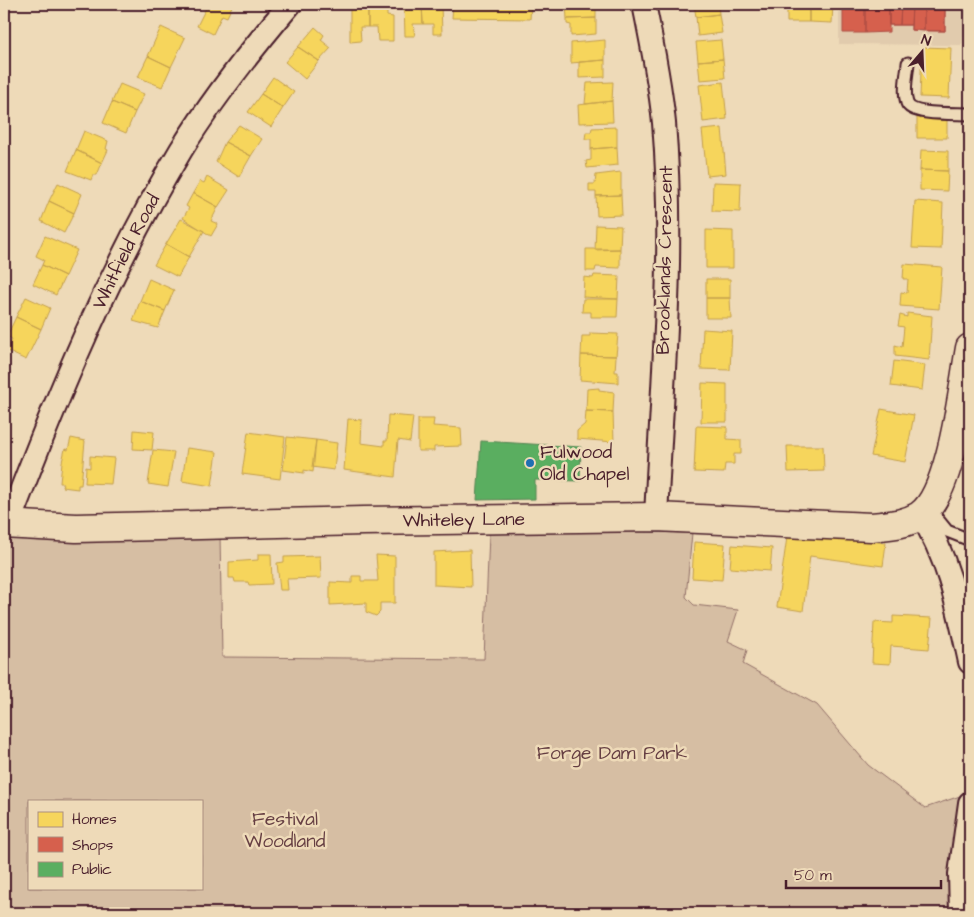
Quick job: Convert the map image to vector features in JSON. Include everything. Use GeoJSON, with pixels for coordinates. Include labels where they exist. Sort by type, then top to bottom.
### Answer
{"type":"FeatureCollection","features":[{"type":"Feature","properties":{"kind":"street","name":"Whitfield Road"},"geometry":{"type":"LineString","coordinates":[[6,524],[90,325],[136,231],[182,150],[214,100],[290,4]]}},
{"type":"Feature","properties":{"kind":"street","name":"Brooklands Crescent"},"geometry":{"type":"LineString","coordinates":[[644,4],[655,57],[664,122],[668,188],[666,320],[656,517]]}},
{"type":"Feature","properties":{"kind":"street"},"geometry":{"type":"LineString","coordinates":[[970,348],[951,450],[944,477],[935,498],[924,511],[958,605],[970,662]]}},
{"type":"Feature","properties":{"kind":"street","name":"Whiteley Lane"},"geometry":{"type":"LineString","coordinates":[[6,524],[76,528],[363,521],[656,517],[871,527],[901,524],[924,511]]}},
{"type":"Feature","properties":{"kind":"street"},"geometry":{"type":"LineString","coordinates":[[961,913],[960,874],[970,803]]}},
{"type":"Feature","properties":{"kind":"lane"},"geometry":{"type":"LineString","coordinates":[[908,63],[906,102],[909,108],[918,112],[970,114]]}},
{"type":"Feature","properties":{"kind":"lane"},"geometry":{"type":"LineString","coordinates":[[924,511],[947,531],[970,540]]}},
{"type":"Feature","properties":{"kind":"shaded area"},"geometry":{"type":"Polygon","coordinates":[[[839,4],[970,4],[970,7],[968,7],[962,45],[839,44],[839,4]]]}},
{"type":"Feature","properties":{"kind":"green space","name":"Forge Dam Park"},"geometry":{"type":"Polygon","coordinates":[[[592,531],[692,533],[686,597],[694,605],[738,610],[728,641],[747,650],[743,664],[817,705],[868,765],[925,808],[966,794],[952,913],[4,913],[4,535],[220,535],[222,657],[484,659],[489,534],[592,531]]]}},
{"type":"Feature","properties":{"kind":"building: Homes"},"geometry":{"type":"Polygon","coordinates":[[[208,4],[233,4],[227,17],[222,15],[213,34],[197,26],[208,4]]]}},
{"type":"Feature","properties":{"kind":"building: Homes"},"geometry":{"type":"Polygon","coordinates":[[[350,4],[368,4],[368,27],[360,27],[361,41],[350,42],[350,4]]]}},
{"type":"Feature","properties":{"kind":"building: Homes"},"geometry":{"type":"Polygon","coordinates":[[[368,4],[387,4],[387,16],[393,17],[393,41],[378,41],[377,27],[368,27],[368,4]]]}},
{"type":"Feature","properties":{"kind":"building: Homes"},"geometry":{"type":"Polygon","coordinates":[[[404,4],[422,4],[423,24],[413,24],[415,36],[405,36],[404,4]]]}},
{"type":"Feature","properties":{"kind":"building: Homes"},"geometry":{"type":"Polygon","coordinates":[[[422,4],[441,4],[442,34],[433,34],[433,24],[423,24],[422,4]]]}},
{"type":"Feature","properties":{"kind":"building: Homes"},"geometry":{"type":"Polygon","coordinates":[[[453,4],[531,4],[530,19],[452,18],[453,4]]]}},
{"type":"Feature","properties":{"kind":"building: Homes"},"geometry":{"type":"Polygon","coordinates":[[[566,4],[596,4],[596,18],[567,19],[566,4]]]}},
{"type":"Feature","properties":{"kind":"building: Homes"},"geometry":{"type":"Polygon","coordinates":[[[694,4],[718,4],[719,14],[696,17],[694,4]]]}},
{"type":"Feature","properties":{"kind":"building: Homes"},"geometry":{"type":"Polygon","coordinates":[[[787,4],[809,4],[809,22],[787,22],[787,4]]]}},
{"type":"Feature","properties":{"kind":"building: Homes"},"geometry":{"type":"Polygon","coordinates":[[[809,4],[833,4],[832,23],[809,22],[809,4]]]}},
{"type":"Feature","properties":{"kind":"building: Homes"},"geometry":{"type":"Polygon","coordinates":[[[719,14],[722,33],[698,36],[696,17],[719,14]]]}},
{"type":"Feature","properties":{"kind":"building: Homes"},"geometry":{"type":"Polygon","coordinates":[[[596,18],[596,34],[571,36],[571,25],[567,24],[567,19],[596,18]]]}},
{"type":"Feature","properties":{"kind":"building: Homes"},"geometry":{"type":"Polygon","coordinates":[[[161,27],[185,38],[171,67],[148,56],[161,27]]]}},
{"type":"Feature","properties":{"kind":"building: Homes"},"geometry":{"type":"Polygon","coordinates":[[[315,27],[324,35],[321,40],[331,48],[319,61],[298,47],[315,27]]]}},
{"type":"Feature","properties":{"kind":"building: Homes"},"geometry":{"type":"Polygon","coordinates":[[[605,40],[605,60],[571,63],[571,43],[605,40]]]}},
{"type":"Feature","properties":{"kind":"building: Homes"},"geometry":{"type":"Polygon","coordinates":[[[721,40],[723,59],[698,61],[696,42],[721,40]]]}},
{"type":"Feature","properties":{"kind":"building: Homes"},"geometry":{"type":"Polygon","coordinates":[[[298,47],[319,61],[305,79],[285,62],[298,47]]]}},
{"type":"Feature","properties":{"kind":"building: Homes"},"geometry":{"type":"Polygon","coordinates":[[[922,47],[951,48],[949,98],[920,97],[922,47]]]}},
{"type":"Feature","properties":{"kind":"building: Homes"},"geometry":{"type":"Polygon","coordinates":[[[148,56],[171,67],[162,87],[138,77],[148,56]]]}},
{"type":"Feature","properties":{"kind":"building: Homes"},"geometry":{"type":"Polygon","coordinates":[[[723,59],[725,78],[700,80],[698,61],[723,59]]]}},
{"type":"Feature","properties":{"kind":"building: Homes"},"geometry":{"type":"Polygon","coordinates":[[[605,60],[605,77],[579,78],[579,62],[605,60]]]}},
{"type":"Feature","properties":{"kind":"building: Homes"},"geometry":{"type":"Polygon","coordinates":[[[273,77],[294,92],[283,108],[261,94],[273,77]]]}},
{"type":"Feature","properties":{"kind":"building: Homes"},"geometry":{"type":"Polygon","coordinates":[[[613,82],[612,101],[585,104],[587,83],[613,82]]]}},
{"type":"Feature","properties":{"kind":"building: Homes"},"geometry":{"type":"Polygon","coordinates":[[[723,82],[727,119],[703,122],[699,85],[723,82]]]}},
{"type":"Feature","properties":{"kind":"building: Homes"},"geometry":{"type":"Polygon","coordinates":[[[120,84],[144,94],[135,112],[112,102],[120,84]]]}},
{"type":"Feature","properties":{"kind":"building: Homes"},"geometry":{"type":"Polygon","coordinates":[[[261,94],[283,108],[271,127],[248,112],[261,94]]]}},
{"type":"Feature","properties":{"kind":"building: Homes"},"geometry":{"type":"Polygon","coordinates":[[[612,101],[613,122],[579,123],[578,105],[612,101]]]}},
{"type":"Feature","properties":{"kind":"building: Homes"},"geometry":{"type":"Polygon","coordinates":[[[112,102],[135,112],[126,133],[103,123],[112,102]]]}},
{"type":"Feature","properties":{"kind":"building: Homes"},"geometry":{"type":"Polygon","coordinates":[[[917,117],[947,117],[947,138],[917,138],[917,117]]]}},
{"type":"Feature","properties":{"kind":"building: Homes"},"geometry":{"type":"Polygon","coordinates":[[[239,125],[262,139],[251,156],[225,142],[239,125]]]}},
{"type":"Feature","properties":{"kind":"building: Homes"},"geometry":{"type":"Polygon","coordinates":[[[617,127],[617,147],[591,149],[591,139],[585,139],[586,132],[591,132],[592,128],[617,127]]]}},
{"type":"Feature","properties":{"kind":"building: Homes"},"geometry":{"type":"Polygon","coordinates":[[[722,128],[726,174],[707,176],[702,130],[722,128]]]}},
{"type":"Feature","properties":{"kind":"building: Homes"},"geometry":{"type":"Polygon","coordinates":[[[84,131],[108,141],[106,149],[108,150],[102,163],[76,150],[84,131]]]}},
{"type":"Feature","properties":{"kind":"building: Homes"},"geometry":{"type":"Polygon","coordinates":[[[225,142],[251,156],[239,177],[216,162],[225,142]]]}},
{"type":"Feature","properties":{"kind":"building: Homes"},"geometry":{"type":"Polygon","coordinates":[[[617,147],[618,165],[587,168],[586,161],[591,160],[591,149],[617,147]]]}},
{"type":"Feature","properties":{"kind":"building: Homes"},"geometry":{"type":"Polygon","coordinates":[[[76,150],[102,163],[97,175],[93,175],[91,180],[67,171],[76,150]]]}},
{"type":"Feature","properties":{"kind":"building: Homes"},"geometry":{"type":"Polygon","coordinates":[[[921,150],[948,151],[948,171],[920,170],[921,150]]]}},
{"type":"Feature","properties":{"kind":"building: Homes"},"geometry":{"type":"Polygon","coordinates":[[[920,170],[948,171],[947,191],[920,190],[920,170]]]}},
{"type":"Feature","properties":{"kind":"building: Homes"},"geometry":{"type":"Polygon","coordinates":[[[621,172],[621,195],[596,196],[596,192],[589,192],[589,184],[595,184],[596,175],[621,172]]]}},
{"type":"Feature","properties":{"kind":"building: Homes"},"geometry":{"type":"Polygon","coordinates":[[[207,177],[229,190],[218,207],[193,193],[200,181],[204,183],[207,177]]]}},
{"type":"Feature","properties":{"kind":"building: Homes"},"geometry":{"type":"Polygon","coordinates":[[[713,182],[741,183],[740,212],[712,211],[713,182]]]}},
{"type":"Feature","properties":{"kind":"building: Homes"},"geometry":{"type":"Polygon","coordinates":[[[58,183],[82,194],[74,213],[49,201],[58,183]]]}},
{"type":"Feature","properties":{"kind":"building: Homes"},"geometry":{"type":"Polygon","coordinates":[[[193,193],[218,207],[211,221],[218,224],[211,236],[183,218],[189,208],[186,206],[193,193]]]}},
{"type":"Feature","properties":{"kind":"building: Homes"},"geometry":{"type":"Polygon","coordinates":[[[621,195],[622,215],[597,216],[596,196],[621,195]]]}},
{"type":"Feature","properties":{"kind":"building: Homes"},"geometry":{"type":"Polygon","coordinates":[[[49,201],[74,213],[64,233],[41,221],[49,201]]]}},
{"type":"Feature","properties":{"kind":"building: Homes"},"geometry":{"type":"Polygon","coordinates":[[[915,201],[943,203],[941,249],[912,248],[915,201]]]}},
{"type":"Feature","properties":{"kind":"building: Homes"},"geometry":{"type":"Polygon","coordinates":[[[181,219],[204,231],[189,257],[166,244],[181,219]]]}},
{"type":"Feature","properties":{"kind":"building: Homes"},"geometry":{"type":"Polygon","coordinates":[[[596,225],[621,226],[620,249],[595,250],[596,225]]]}},
{"type":"Feature","properties":{"kind":"building: Homes"},"geometry":{"type":"Polygon","coordinates":[[[706,230],[733,231],[733,268],[706,268],[706,230]]]}},
{"type":"Feature","properties":{"kind":"building: Homes"},"geometry":{"type":"Polygon","coordinates":[[[45,236],[77,250],[65,276],[42,265],[44,260],[36,256],[45,236]]]}},
{"type":"Feature","properties":{"kind":"building: Homes"},"geometry":{"type":"Polygon","coordinates":[[[166,244],[189,257],[178,277],[154,265],[166,244]]]}},
{"type":"Feature","properties":{"kind":"building: Homes"},"geometry":{"type":"Polygon","coordinates":[[[586,249],[620,249],[620,268],[596,267],[595,271],[586,271],[586,249]]]}},
{"type":"Feature","properties":{"kind":"building: Homes"},"geometry":{"type":"Polygon","coordinates":[[[904,264],[942,267],[939,309],[900,306],[901,292],[907,293],[908,279],[903,279],[904,264]]]}},
{"type":"Feature","properties":{"kind":"building: Homes"},"geometry":{"type":"Polygon","coordinates":[[[42,265],[65,276],[56,295],[33,284],[42,265]]]}},
{"type":"Feature","properties":{"kind":"building: Homes"},"geometry":{"type":"Polygon","coordinates":[[[594,275],[619,276],[618,299],[583,297],[584,277],[593,278],[594,275]]]}},
{"type":"Feature","properties":{"kind":"building: Homes"},"geometry":{"type":"Polygon","coordinates":[[[149,279],[174,290],[165,311],[140,301],[149,279]]]}},
{"type":"Feature","properties":{"kind":"building: Homes"},"geometry":{"type":"Polygon","coordinates":[[[706,279],[730,279],[730,298],[706,298],[706,279]]]}},
{"type":"Feature","properties":{"kind":"building: Homes"},"geometry":{"type":"Polygon","coordinates":[[[26,297],[50,308],[41,329],[16,317],[26,297]]]}},
{"type":"Feature","properties":{"kind":"building: Homes"},"geometry":{"type":"Polygon","coordinates":[[[706,298],[730,298],[731,318],[706,318],[706,298]]]}},
{"type":"Feature","properties":{"kind":"building: Homes"},"geometry":{"type":"Polygon","coordinates":[[[583,299],[618,299],[617,317],[591,317],[591,312],[582,312],[583,299]]]}},
{"type":"Feature","properties":{"kind":"building: Homes"},"geometry":{"type":"Polygon","coordinates":[[[140,301],[165,311],[158,328],[133,321],[140,301]]]}},
{"type":"Feature","properties":{"kind":"building: Homes"},"geometry":{"type":"Polygon","coordinates":[[[907,313],[932,316],[929,360],[895,356],[895,345],[902,347],[904,327],[898,326],[900,315],[907,317],[907,313]]]}},
{"type":"Feature","properties":{"kind":"building: Homes"},"geometry":{"type":"Polygon","coordinates":[[[16,317],[41,329],[26,360],[7,351],[12,339],[7,336],[16,317]]]}},
{"type":"Feature","properties":{"kind":"building: Homes"},"geometry":{"type":"Polygon","coordinates":[[[703,329],[732,331],[730,370],[701,369],[703,329]]]}},
{"type":"Feature","properties":{"kind":"building: Homes"},"geometry":{"type":"Polygon","coordinates":[[[590,333],[618,334],[616,356],[581,355],[582,336],[590,336],[590,333]]]}},
{"type":"Feature","properties":{"kind":"building: Homes"},"geometry":{"type":"Polygon","coordinates":[[[581,355],[616,356],[615,372],[618,372],[618,383],[580,380],[581,355]]]}},
{"type":"Feature","properties":{"kind":"building: Homes"},"geometry":{"type":"Polygon","coordinates":[[[894,361],[925,365],[922,390],[891,386],[894,361]]]}},
{"type":"Feature","properties":{"kind":"building: Homes"},"geometry":{"type":"Polygon","coordinates":[[[702,383],[727,384],[727,422],[701,422],[702,383]]]}},
{"type":"Feature","properties":{"kind":"building: Homes"},"geometry":{"type":"Polygon","coordinates":[[[599,388],[599,390],[614,392],[613,412],[586,411],[587,389],[599,388]]]}},
{"type":"Feature","properties":{"kind":"building: Homes"},"geometry":{"type":"Polygon","coordinates":[[[881,409],[914,415],[905,462],[871,456],[881,409]]]}},
{"type":"Feature","properties":{"kind":"building: Homes"},"geometry":{"type":"Polygon","coordinates":[[[586,411],[613,412],[614,442],[577,439],[577,431],[585,424],[586,411]]]}},
{"type":"Feature","properties":{"kind":"building: Homes"},"geometry":{"type":"Polygon","coordinates":[[[388,415],[413,417],[410,442],[398,440],[395,477],[344,470],[348,419],[362,420],[361,443],[384,446],[384,441],[387,441],[388,415]]]}},
{"type":"Feature","properties":{"kind":"building: Homes"},"geometry":{"type":"Polygon","coordinates":[[[418,419],[434,419],[433,426],[461,428],[462,446],[434,447],[434,451],[418,451],[418,419]]]}},
{"type":"Feature","properties":{"kind":"building: Homes"},"geometry":{"type":"Polygon","coordinates":[[[696,426],[727,427],[727,439],[741,440],[741,454],[734,454],[734,464],[725,464],[724,473],[694,472],[696,426]]]}},
{"type":"Feature","properties":{"kind":"building: Homes"},"geometry":{"type":"Polygon","coordinates":[[[134,430],[154,432],[152,450],[133,449],[134,430]]]}},
{"type":"Feature","properties":{"kind":"building: Homes"},"geometry":{"type":"Polygon","coordinates":[[[248,432],[285,437],[280,479],[242,474],[248,432]]]}},
{"type":"Feature","properties":{"kind":"building: Homes"},"geometry":{"type":"Polygon","coordinates":[[[287,437],[316,440],[313,472],[304,470],[304,473],[283,470],[287,437]]]}},
{"type":"Feature","properties":{"kind":"building: Homes"},"geometry":{"type":"Polygon","coordinates":[[[71,438],[85,441],[81,485],[78,485],[78,489],[62,487],[63,483],[60,483],[65,449],[68,450],[71,438]]]}},
{"type":"Feature","properties":{"kind":"building: Homes"},"geometry":{"type":"Polygon","coordinates":[[[316,440],[337,443],[334,470],[312,467],[316,440]]]}},
{"type":"Feature","properties":{"kind":"building: Homes"},"geometry":{"type":"Polygon","coordinates":[[[787,446],[823,446],[824,471],[788,472],[787,446]]]}},
{"type":"Feature","properties":{"kind":"building: Homes"},"geometry":{"type":"Polygon","coordinates":[[[187,448],[217,452],[212,486],[182,481],[187,448]]]}},
{"type":"Feature","properties":{"kind":"building: Homes"},"geometry":{"type":"Polygon","coordinates":[[[153,450],[174,452],[168,487],[148,484],[153,450]]]}},
{"type":"Feature","properties":{"kind":"building: Homes"},"geometry":{"type":"Polygon","coordinates":[[[90,456],[114,458],[111,484],[85,483],[86,467],[90,468],[90,456]]]}},
{"type":"Feature","properties":{"kind":"building: Homes"},"geometry":{"type":"Polygon","coordinates":[[[788,530],[886,543],[883,566],[810,556],[803,611],[777,607],[788,530]]]}},
{"type":"Feature","properties":{"kind":"building: Homes"},"geometry":{"type":"Polygon","coordinates":[[[694,542],[725,544],[722,580],[692,578],[694,542]]]}},
{"type":"Feature","properties":{"kind":"building: Homes"},"geometry":{"type":"Polygon","coordinates":[[[732,545],[772,548],[770,571],[730,568],[732,545]]]}},
{"type":"Feature","properties":{"kind":"building: Homes"},"geometry":{"type":"Polygon","coordinates":[[[470,550],[471,587],[434,585],[434,552],[470,550]]]}},
{"type":"Feature","properties":{"kind":"building: Homes"},"geometry":{"type":"Polygon","coordinates":[[[258,554],[271,554],[272,584],[249,585],[248,582],[235,582],[234,578],[229,578],[229,562],[258,560],[258,554]]]}},
{"type":"Feature","properties":{"kind":"building: Homes"},"geometry":{"type":"Polygon","coordinates":[[[376,555],[395,556],[395,603],[380,603],[380,612],[376,616],[366,612],[366,603],[330,605],[330,582],[352,583],[352,576],[361,576],[361,581],[378,581],[376,555]]]}},
{"type":"Feature","properties":{"kind":"building: Homes"},"geometry":{"type":"Polygon","coordinates":[[[320,556],[321,578],[287,579],[288,590],[280,590],[277,563],[284,562],[284,557],[320,556]]]}},
{"type":"Feature","properties":{"kind":"building: Homes"},"geometry":{"type":"Polygon","coordinates":[[[893,616],[932,618],[929,649],[891,646],[890,664],[872,663],[874,622],[893,623],[893,616]]]}},
{"type":"Feature","properties":{"kind":"building: Shops"},"geometry":{"type":"Polygon","coordinates":[[[843,4],[865,4],[865,33],[843,33],[843,4]]]}},
{"type":"Feature","properties":{"kind":"building: Shops"},"geometry":{"type":"Polygon","coordinates":[[[865,4],[889,4],[889,32],[865,33],[865,4]]]}},
{"type":"Feature","properties":{"kind":"building: Shops"},"geometry":{"type":"Polygon","coordinates":[[[889,4],[945,4],[945,31],[911,30],[911,25],[889,25],[889,4]]]}},
{"type":"Feature","properties":{"kind":"building: Shops"},"geometry":{"type":"Polygon","coordinates":[[[889,4],[901,4],[900,25],[889,25],[889,4]]]}},
{"type":"Feature","properties":{"kind":"building: Shops"},"geometry":{"type":"Polygon","coordinates":[[[901,4],[912,4],[911,25],[900,25],[901,4]]]}},
{"type":"Feature","properties":{"kind":"building: Shops"},"geometry":{"type":"Polygon","coordinates":[[[912,4],[924,4],[924,31],[911,30],[912,4]]]}},
{"type":"Feature","properties":{"kind":"building: Shops"},"geometry":{"type":"Polygon","coordinates":[[[924,4],[945,4],[945,31],[924,31],[924,4]]]}},
{"type":"Feature","properties":{"kind":"building: Public","name":"Fulwood Old Chapel"},"geometry":{"type":"Polygon","coordinates":[[[481,441],[581,447],[580,481],[535,480],[535,499],[477,500],[481,441]]]}},
{"type":"Feature","properties":{"kind":"place","name":"Fulwood Old Chapel"},"geometry":{"type":"Point","coordinates":[530,463]}},
{"type":"Feature","properties":{"kind":"park label","name":"Festival Woodland"},"geometry":{"type":"Point","coordinates":[285,830]}}]}
